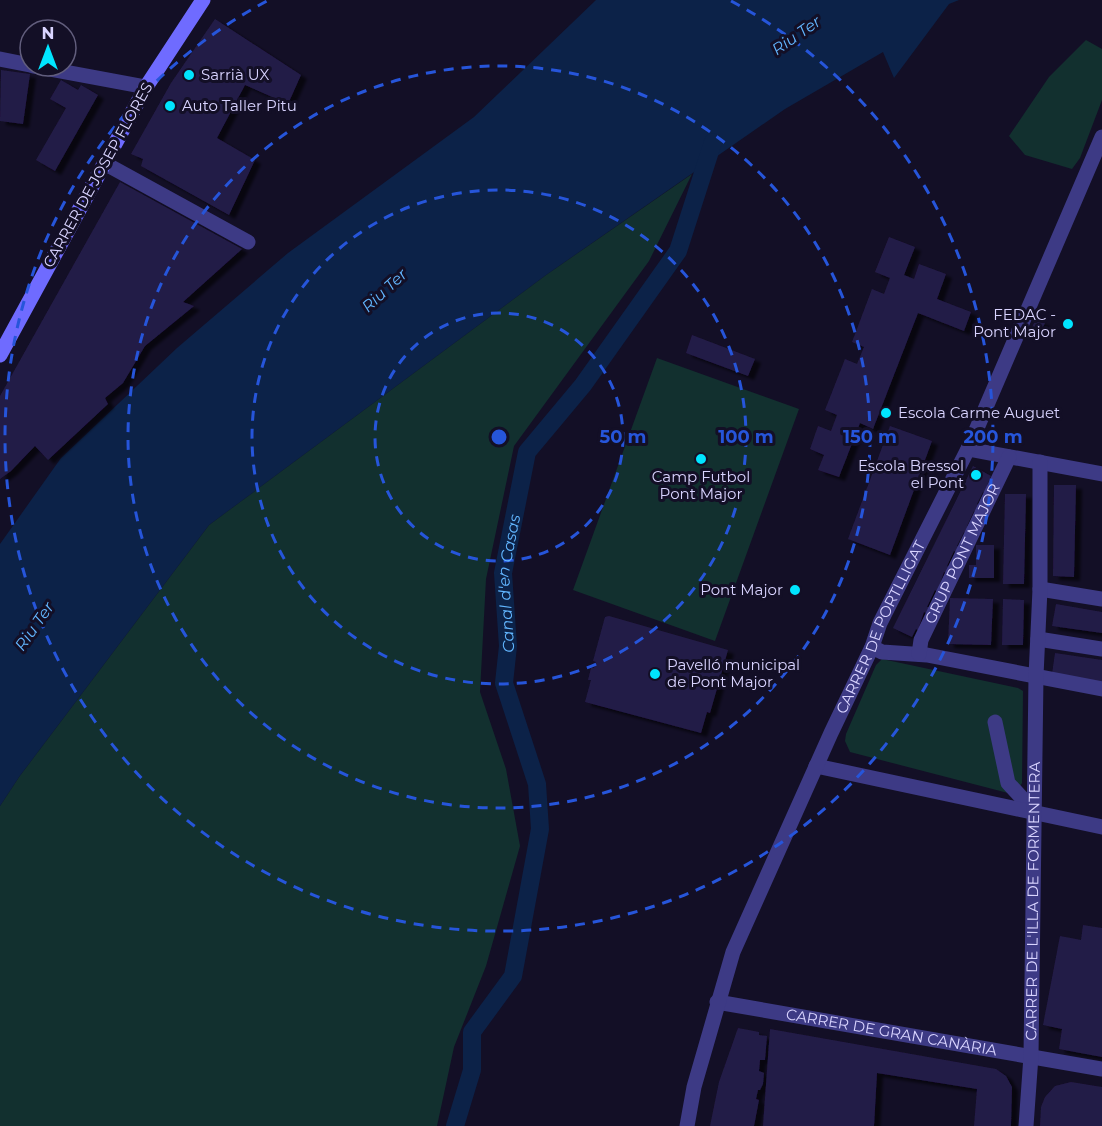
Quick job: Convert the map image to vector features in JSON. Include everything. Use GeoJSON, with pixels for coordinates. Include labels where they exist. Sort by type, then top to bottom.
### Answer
{"type":"FeatureCollection","features":[{"type":"Feature","properties":{"kind":"street","name":"CARRER DE JOSEP FLORES"},"geometry":{"type":"LineString","coordinates":[[0,355],[146,87],[203,0]]}},
{"type":"Feature","properties":{"kind":"street"},"geometry":{"type":"LineString","coordinates":[[0,59],[18,63]]}},
{"type":"Feature","properties":{"kind":"street"},"geometry":{"type":"LineString","coordinates":[[78,74],[146,87]]}},
{"type":"Feature","properties":{"kind":"street","name":"CARRER DE PORTLLIGAT"},"geometry":{"type":"LineString","coordinates":[[687,1126],[694,1087],[733,952],[872,647],[880,623],[968,449],[1102,137]]}},
{"type":"Feature","properties":{"kind":"street"},"geometry":{"type":"LineString","coordinates":[[104,164],[248,242]]}},
{"type":"Feature","properties":{"kind":"street"},"geometry":{"type":"LineString","coordinates":[[968,449],[1102,474]]}},
{"type":"Feature","properties":{"kind":"street","name":"GRUP PONT MAJOR"},"geometry":{"type":"LineString","coordinates":[[919,654],[921,640],[1010,457]]}},
{"type":"Feature","properties":{"kind":"street"},"geometry":{"type":"LineString","coordinates":[[1036,676],[1040,589],[1040,462]]}},
{"type":"Feature","properties":{"kind":"street"},"geometry":{"type":"LineString","coordinates":[[1040,589],[1102,599]]}},
{"type":"Feature","properties":{"kind":"street"},"geometry":{"type":"LineString","coordinates":[[1038,639],[1102,649]]}},
{"type":"Feature","properties":{"kind":"street"},"geometry":{"type":"LineString","coordinates":[[872,647],[882,652],[919,654],[1102,689]]}},
{"type":"Feature","properties":{"kind":"street","name":"CARRER DE L'ILLA DE FORMENTERA"},"geometry":{"type":"LineString","coordinates":[[1026,1126],[1031,1056],[1036,676]]}},
{"type":"Feature","properties":{"kind":"street"},"geometry":{"type":"LineString","coordinates":[[995,722],[1008,783],[1035,812]]}},
{"type":"Feature","properties":{"kind":"street"},"geometry":{"type":"LineString","coordinates":[[816,766],[1102,827]]}},
{"type":"Feature","properties":{"kind":"street","name":"CARRER DE GRAN CANÀRIA"},"geometry":{"type":"LineString","coordinates":[[717,1002],[1102,1069]]}},
{"type":"Feature","properties":{"kind":"green space"},"geometry":{"type":"Polygon","coordinates":[[[1086,40],[1102,49],[1102,100],[1080,158],[1072,169],[1025,155],[1009,136],[1049,77],[1086,40]]]}},
{"type":"Feature","properties":{"kind":"green space"},"geometry":{"type":"Polygon","coordinates":[[[692,174],[649,261],[514,446],[486,579],[480,692],[506,769],[520,846],[486,966],[454,1047],[437,1126],[0,1126],[0,806],[19,777],[209,525],[546,275],[692,174]]]}},
{"type":"Feature","properties":{"kind":"green space","name":"Camp Futbol Pont Major"},"geometry":{"type":"Polygon","coordinates":[[[657,358],[799,409],[715,641],[573,590],[657,358]]]}},
{"type":"Feature","properties":{"kind":"green space"},"geometry":{"type":"Polygon","coordinates":[[[882,659],[1018,688],[1023,691],[1022,783],[1017,791],[1008,793],[850,752],[845,741],[846,734],[876,665],[882,659]]]}},
{"type":"Feature","properties":{"kind":"water","name":"Riu Ter"},"geometry":{"type":"Polygon","coordinates":[[[596,0],[959,0],[949,4],[894,78],[883,52],[785,109],[546,275],[209,525],[19,777],[0,806],[0,544],[61,458],[177,348],[288,253],[474,117],[596,0]]]}},
{"type":"Feature","properties":{"kind":"building"},"geometry":{"type":"Polygon","coordinates":[[[215,19],[301,75],[288,104],[245,85],[217,138],[255,160],[229,215],[141,166],[143,159],[131,154],[171,83],[215,19]]]}},
{"type":"Feature","properties":{"kind":"building"},"geometry":{"type":"Polygon","coordinates":[[[1,70],[18,72],[18,78],[29,78],[23,124],[0,121],[1,70]]]}},
{"type":"Feature","properties":{"kind":"building"},"geometry":{"type":"Polygon","coordinates":[[[61,80],[78,90],[81,85],[98,95],[55,171],[36,160],[66,108],[50,99],[61,80]]]}},
{"type":"Feature","properties":{"kind":"building"},"geometry":{"type":"Polygon","coordinates":[[[120,182],[242,249],[183,302],[194,306],[145,346],[123,383],[105,398],[108,404],[48,460],[35,446],[0,479],[0,396],[120,182]]]}},
{"type":"Feature","properties":{"kind":"building"},"geometry":{"type":"Polygon","coordinates":[[[889,237],[915,247],[904,275],[914,279],[919,264],[946,274],[937,299],[971,312],[964,331],[918,313],[873,429],[860,423],[839,477],[818,470],[824,455],[810,449],[818,426],[831,431],[837,415],[825,410],[845,359],[857,364],[864,347],[852,342],[872,289],[884,294],[890,278],[875,272],[889,237]]]}},
{"type":"Feature","properties":{"kind":"building"},"geometry":{"type":"Polygon","coordinates":[[[1036,319],[1045,323],[1041,331],[1031,329],[1036,319]]]}},
{"type":"Feature","properties":{"kind":"building"},"geometry":{"type":"Polygon","coordinates":[[[692,335],[755,359],[748,376],[686,353],[692,335]]]}},
{"type":"Feature","properties":{"kind":"building"},"geometry":{"type":"Polygon","coordinates":[[[890,426],[932,441],[890,555],[848,539],[890,426]]]}},
{"type":"Feature","properties":{"kind":"building"},"geometry":{"type":"Polygon","coordinates":[[[973,466],[991,476],[987,485],[989,486],[985,493],[983,492],[976,512],[974,511],[967,526],[969,527],[966,533],[964,532],[956,552],[954,551],[937,592],[935,590],[918,630],[916,629],[912,637],[893,628],[973,466]]]}},
{"type":"Feature","properties":{"kind":"building"},"geometry":{"type":"Polygon","coordinates":[[[1054,485],[1076,485],[1074,577],[1053,576],[1054,485]]]}},
{"type":"Feature","properties":{"kind":"building"},"geometry":{"type":"Polygon","coordinates":[[[1005,494],[1026,494],[1024,584],[1003,584],[1005,494]]]}},
{"type":"Feature","properties":{"kind":"building"},"geometry":{"type":"Polygon","coordinates":[[[976,545],[994,545],[994,578],[969,578],[969,565],[976,565],[976,545]]]}},
{"type":"Feature","properties":{"kind":"building"},"geometry":{"type":"Polygon","coordinates":[[[950,598],[993,599],[991,645],[948,644],[950,598]]]}},
{"type":"Feature","properties":{"kind":"building"},"geometry":{"type":"Polygon","coordinates":[[[1003,599],[1024,600],[1023,645],[1002,645],[1003,599]]]}},
{"type":"Feature","properties":{"kind":"building"},"geometry":{"type":"Polygon","coordinates":[[[1056,604],[1102,612],[1102,633],[1052,626],[1056,604]]]}},
{"type":"Feature","properties":{"kind":"building","name":"Pavelló municipal de Pont Major"},"geometry":{"type":"Polygon","coordinates":[[[609,616],[728,650],[710,713],[707,712],[701,733],[585,702],[591,680],[588,680],[591,668],[594,668],[596,662],[593,661],[605,617],[609,616]]]}},
{"type":"Feature","properties":{"kind":"building"},"geometry":{"type":"Polygon","coordinates":[[[1055,653],[1102,660],[1102,682],[1052,674],[1055,653]]]}},
{"type":"Feature","properties":{"kind":"building"},"geometry":{"type":"Polygon","coordinates":[[[1083,925],[1102,928],[1102,1057],[1059,1049],[1062,1029],[1043,1025],[1060,936],[1081,940],[1083,925]]]}},
{"type":"Feature","properties":{"kind":"building"},"geometry":{"type":"Polygon","coordinates":[[[738,1028],[767,1036],[765,1060],[760,1060],[759,1071],[764,1073],[763,1084],[758,1090],[756,1099],[759,1100],[754,1126],[710,1126],[719,1082],[738,1028]]]}},
{"type":"Feature","properties":{"kind":"building"},"geometry":{"type":"Polygon","coordinates":[[[770,1029],[996,1069],[1006,1076],[1012,1087],[1011,1126],[974,1126],[977,1089],[877,1073],[874,1126],[763,1126],[770,1029]]]}},
{"type":"Feature","properties":{"kind":"building"},"geometry":{"type":"Polygon","coordinates":[[[1071,1082],[1102,1087],[1102,1126],[1040,1126],[1041,1107],[1045,1097],[1055,1086],[1071,1082]]]}},
{"type":"Feature","properties":{"kind":"waterway","name":"Canal d'en Casas"},"geometry":{"type":"LineString","coordinates":[[455,1126],[472,1070],[472,1032],[513,976],[540,829],[537,784],[504,683],[508,646],[503,573],[527,452],[583,385],[678,251],[713,142]]}},
{"type":"Feature","properties":{"kind":"place","name":"Sarrià UX"},"geometry":{"type":"Point","coordinates":[189,75]}},
{"type":"Feature","properties":{"kind":"place","name":"Auto Taller Pitu"},"geometry":{"type":"Point","coordinates":[170,106]}},
{"type":"Feature","properties":{"kind":"place","name":"FEDAC - Pont Major"},"geometry":{"type":"Point","coordinates":[1068,324]}},
{"type":"Feature","properties":{"kind":"place","name":"Escola Carme Auguet"},"geometry":{"type":"Point","coordinates":[886,413]}},
{"type":"Feature","properties":{"kind":"place","name":"Camp Futbol Pont Major"},"geometry":{"type":"Point","coordinates":[701,459]}},
{"type":"Feature","properties":{"kind":"place","name":"Escola Bressol el Pont"},"geometry":{"type":"Point","coordinates":[976,475]}},
{"type":"Feature","properties":{"kind":"place","name":"Pont Major"},"geometry":{"type":"Point","coordinates":[795,590]}},
{"type":"Feature","properties":{"kind":"place","name":"Pavelló municipal de Pont Major"},"geometry":{"type":"Point","coordinates":[655,674]}}]}
